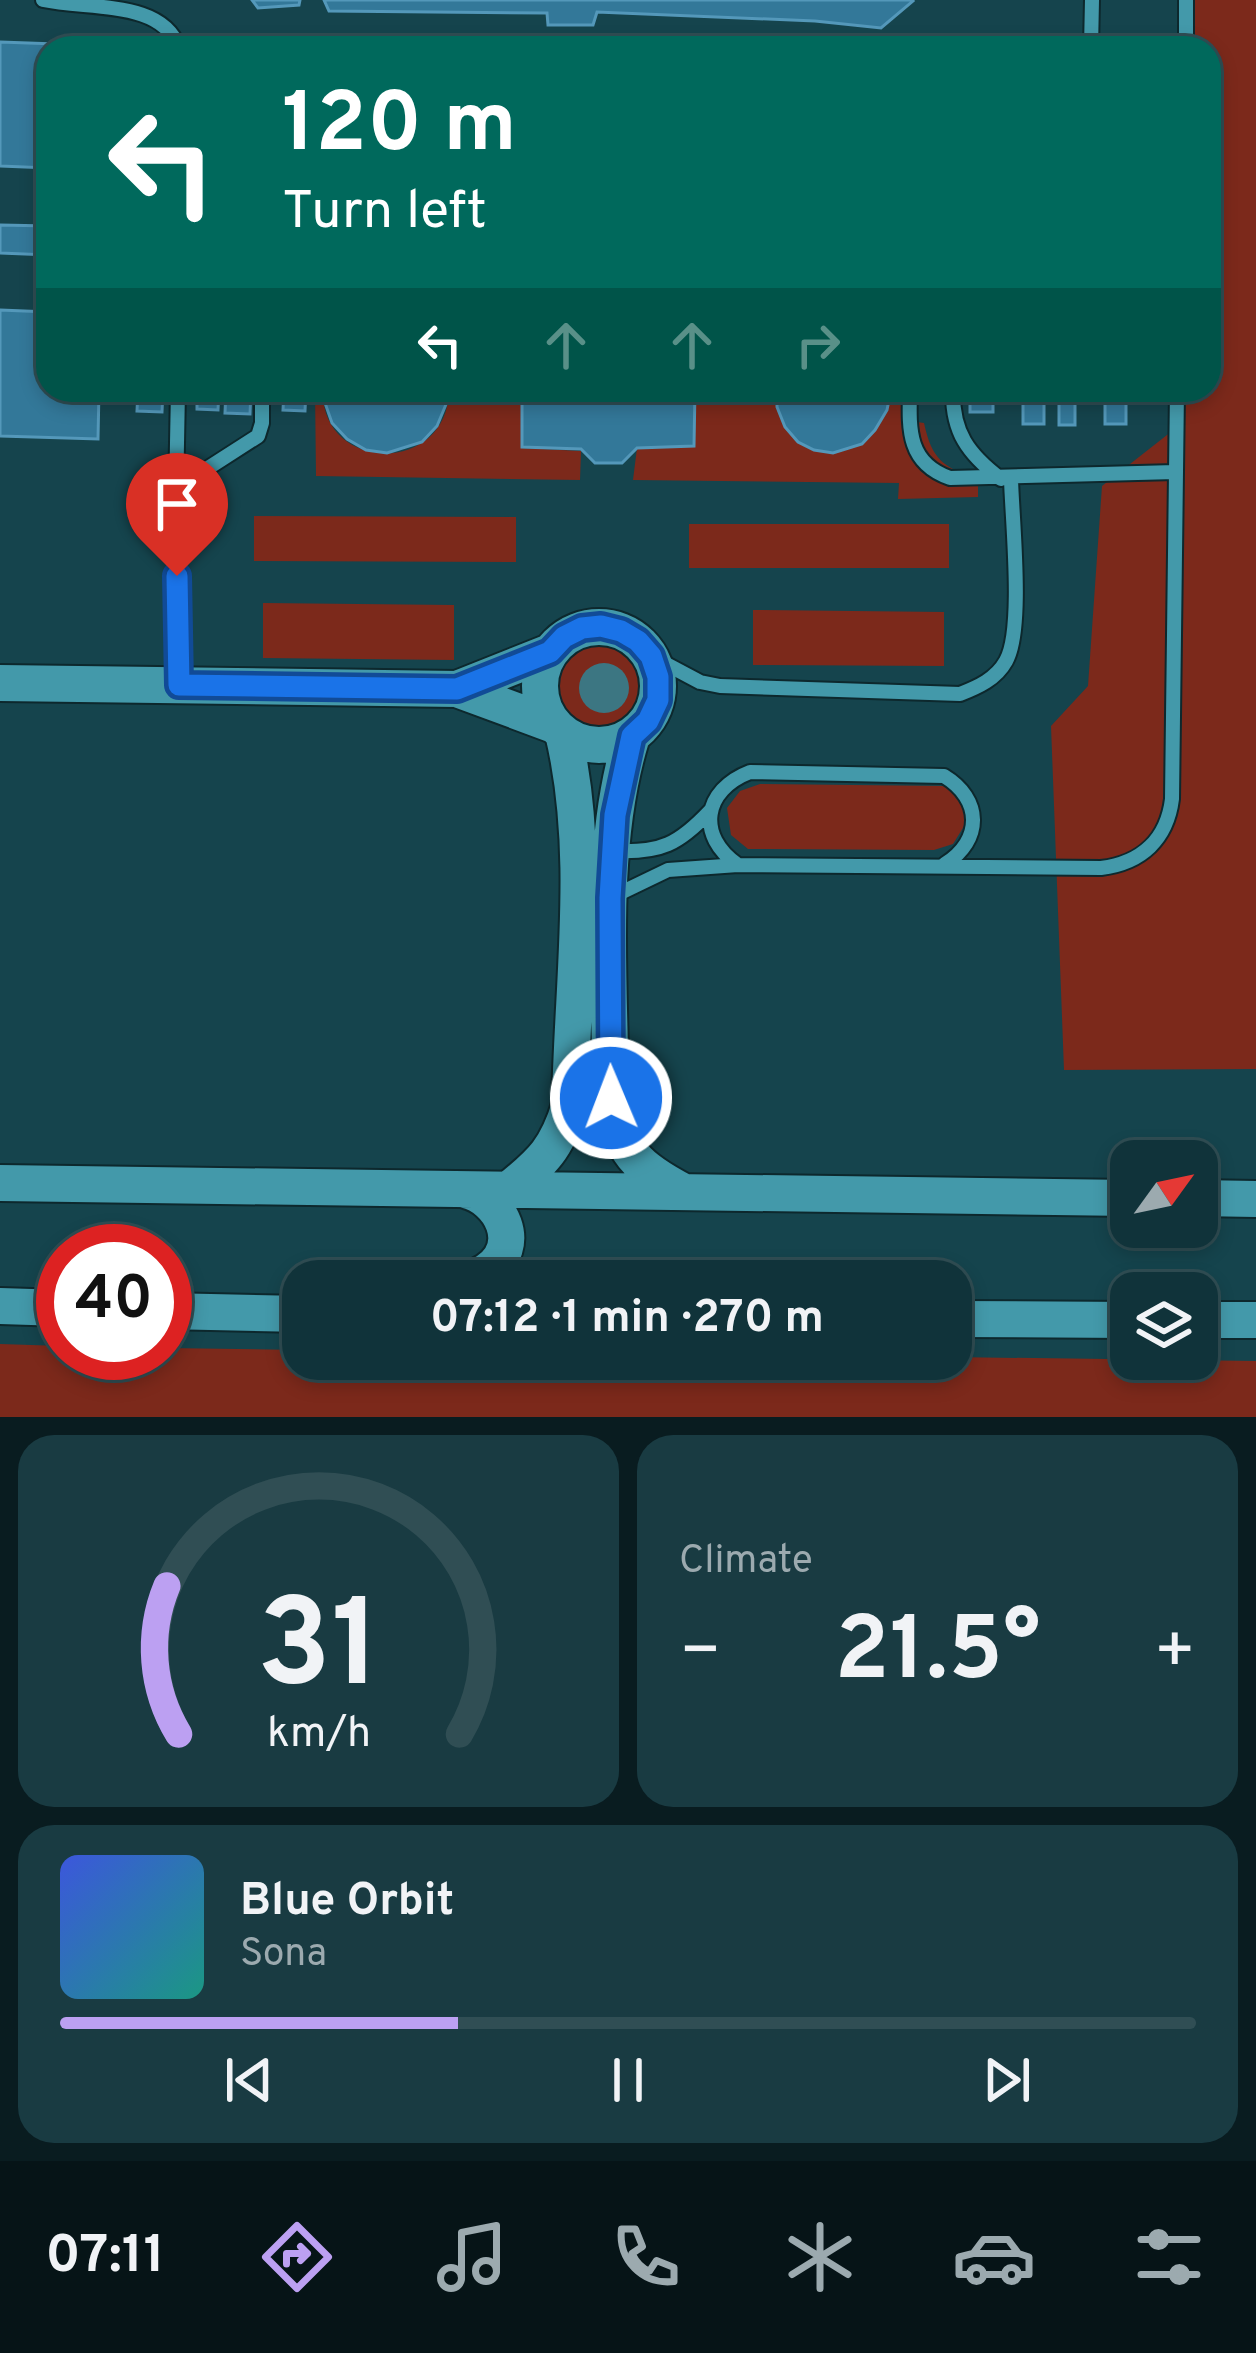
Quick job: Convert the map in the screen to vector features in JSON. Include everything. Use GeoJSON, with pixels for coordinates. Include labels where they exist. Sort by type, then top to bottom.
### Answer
{"type":"FeatureCollection","features":[{"type":"Feature","properties":{"kind":"street"},"geometry":{"type":"LineString","coordinates":[[0,683],[457,689],[558,729],[597,746],[632,736],[648,721],[658,700],[658,677],[651,656],[621,631],[601,626],[564,637],[550,652],[539,689],[543,708],[558,729],[596,849]]}},
{"type":"Feature","properties":{"kind":"street"},"geometry":{"type":"LineString","coordinates":[[457,689],[550,652]]}},
{"type":"Feature","properties":{"kind":"street"},"geometry":{"type":"LineString","coordinates":[[508,1190],[547,1157],[561,1135],[570,1105],[573,998],[594,898],[596,849],[632,736]]}},
{"type":"Feature","properties":{"kind":"street"},"geometry":{"type":"LineString","coordinates":[[594,898],[611,998],[611,1098],[618,1133],[633,1159],[650,1174],[687,1193]]}},
{"type":"Feature","properties":{"kind":"street"},"geometry":{"type":"LineString","coordinates":[[573,998],[611,998]]}},
{"type":"Feature","properties":{"kind":"street"},"geometry":{"type":"LineString","coordinates":[[0,1183],[1110,1198]]}},
{"type":"Feature","properties":{"kind":"street"},"geometry":{"type":"LineString","coordinates":[[465,1190],[489,1198],[504,1219],[505,1245],[497,1260]]}},
{"type":"Feature","properties":{"kind":"street"},"geometry":{"type":"LineString","coordinates":[[1218,1198],[1256,1199]]}},
{"type":"Feature","properties":{"kind":"street"},"geometry":{"type":"LineString","coordinates":[[0,1306],[36,1307]]}},
{"type":"Feature","properties":{"kind":"street"},"geometry":{"type":"LineString","coordinates":[[192,1312],[282,1314]]}},
{"type":"Feature","properties":{"kind":"street"},"geometry":{"type":"LineString","coordinates":[[972,1319],[1110,1320]]}},
{"type":"Feature","properties":{"kind":"street"},"geometry":{"type":"LineString","coordinates":[[1218,1320],[1256,1320]]}},
{"type":"Feature","properties":{"kind":"lane"},"geometry":{"type":"LineString","coordinates":[[43,0],[130,3],[163,16],[176,36]]}},
{"type":"Feature","properties":{"kind":"lane"},"geometry":{"type":"LineString","coordinates":[[1091,36],[1092,0]]}},
{"type":"Feature","properties":{"kind":"lane"},"geometry":{"type":"LineString","coordinates":[[1186,0],[1186,36]]}},
{"type":"Feature","properties":{"kind":"lane"},"geometry":{"type":"LineString","coordinates":[[178,402],[179,685]]}},
{"type":"Feature","properties":{"kind":"lane"},"geometry":{"type":"LineString","coordinates":[[176,496],[205,470],[258,436],[262,402]]}},
{"type":"Feature","properties":{"kind":"lane"},"geometry":{"type":"LineString","coordinates":[[910,402],[909,433],[919,458],[950,478],[1175,472]]}},
{"type":"Feature","properties":{"kind":"lane"},"geometry":{"type":"LineString","coordinates":[[651,656],[688,677],[720,686],[960,694],[995,675],[1012,644],[1006,479],[965,446],[952,415],[953,402]]}},
{"type":"Feature","properties":{"kind":"lane"},"geometry":{"type":"LineString","coordinates":[[594,898],[668,869],[1115,866],[1141,856],[1160,836],[1172,799],[1177,402]]}},
{"type":"Feature","properties":{"kind":"lane"},"geometry":{"type":"LineString","coordinates":[[596,849],[660,849],[710,811],[732,778],[750,772],[944,776],[968,796],[974,828],[959,855],[945,864]]}},
{"type":"Feature","properties":{"kind":"lane"},"geometry":{"type":"LineString","coordinates":[[710,811],[715,842],[738,865]]}},
{"type":"Feature","properties":{"kind":"shaded area"},"geometry":{"type":"Polygon","coordinates":[[[1188,0],[1256,0],[1256,1069],[1064,1070],[1051,726],[1088,686],[1102,486],[1181,424],[1182,402],[1221,402],[1221,36],[1188,36],[1188,0]]]}},
{"type":"Feature","properties":{"kind":"shaded area"},"geometry":{"type":"Polygon","coordinates":[[[315,402],[325,402],[328,417],[341,437],[361,449],[408,450],[428,438],[443,418],[446,402],[521,402],[521,448],[581,451],[580,480],[316,476],[315,402]]]}},
{"type":"Feature","properties":{"kind":"shaded area"},"geometry":{"type":"Polygon","coordinates":[[[695,402],[779,402],[781,418],[793,437],[810,449],[829,452],[849,448],[868,436],[887,402],[903,402],[903,420],[924,423],[941,460],[978,479],[978,497],[898,499],[899,483],[633,480],[637,448],[694,445],[695,402]]]}},
{"type":"Feature","properties":{"kind":"shaded area"},"geometry":{"type":"Polygon","coordinates":[[[254,516],[516,517],[516,562],[254,561],[254,516]]]}},
{"type":"Feature","properties":{"kind":"shaded area"},"geometry":{"type":"Polygon","coordinates":[[[689,524],[949,524],[949,568],[689,568],[689,524]]]}},
{"type":"Feature","properties":{"kind":"shaded area"},"geometry":{"type":"Polygon","coordinates":[[[263,603],[454,605],[454,660],[263,658],[263,603]]]}},
{"type":"Feature","properties":{"kind":"shaded area"},"geometry":{"type":"Polygon","coordinates":[[[753,610],[944,612],[944,666],[753,665],[753,610]]]}},
{"type":"Feature","properties":{"kind":"shaded area"},"geometry":{"type":"Polygon","coordinates":[[[604,643],[621,646],[636,656],[646,671],[646,705],[636,720],[621,730],[604,733],[587,730],[572,720],[562,705],[559,688],[562,671],[572,656],[587,646],[604,643]]]}},
{"type":"Feature","properties":{"kind":"shaded area"},"geometry":{"type":"Polygon","coordinates":[[[760,784],[945,786],[963,801],[966,823],[953,844],[934,850],[748,849],[731,835],[727,808],[740,791],[760,784]]]}},
{"type":"Feature","properties":{"kind":"shaded area"},"geometry":{"type":"Polygon","coordinates":[[[0,1344],[36,1345],[36,1380],[192,1380],[192,1348],[282,1350],[282,1380],[972,1380],[972,1357],[1110,1359],[1110,1380],[1218,1380],[1218,1361],[1256,1361],[1256,1417],[0,1417],[0,1344]]]}},
{"type":"Feature","properties":{"kind":"water"},"geometry":{"type":"Polygon","coordinates":[[[604,663],[622,670],[629,688],[622,706],[604,713],[586,706],[579,688],[586,670],[604,663]]]}},
{"type":"Feature","properties":{"kind":"building"},"geometry":{"type":"Polygon","coordinates":[[[252,0],[300,0],[299,5],[258,8],[252,0]]]}},
{"type":"Feature","properties":{"kind":"building"},"geometry":{"type":"Polygon","coordinates":[[[324,0],[913,1],[881,28],[597,12],[593,25],[548,25],[547,13],[329,11],[324,0]]]}},
{"type":"Feature","properties":{"kind":"building"},"geometry":{"type":"Polygon","coordinates":[[[0,42],[36,43],[36,168],[0,166],[0,42]]]}},
{"type":"Feature","properties":{"kind":"building"},"geometry":{"type":"Polygon","coordinates":[[[0,225],[36,226],[36,254],[0,253],[0,225]]]}},
{"type":"Feature","properties":{"kind":"building"},"geometry":{"type":"Polygon","coordinates":[[[0,310],[36,312],[36,402],[99,402],[98,439],[0,436],[0,310]]]}},
{"type":"Feature","properties":{"kind":"building"},"geometry":{"type":"Polygon","coordinates":[[[137,402],[162,402],[162,412],[137,411],[137,402]]]}},
{"type":"Feature","properties":{"kind":"building"},"geometry":{"type":"Polygon","coordinates":[[[197,402],[218,402],[218,410],[197,409],[197,402]]]}},
{"type":"Feature","properties":{"kind":"building"},"geometry":{"type":"Polygon","coordinates":[[[225,402],[250,402],[250,414],[225,413],[225,402]]]}},
{"type":"Feature","properties":{"kind":"building"},"geometry":{"type":"Polygon","coordinates":[[[283,402],[305,402],[305,411],[283,410],[283,402]]]}},
{"type":"Feature","properties":{"kind":"building"},"geometry":{"type":"Polygon","coordinates":[[[447,402],[437,426],[422,442],[387,453],[366,450],[347,439],[332,423],[325,403],[447,402]]]}},
{"type":"Feature","properties":{"kind":"building"},"geometry":{"type":"Polygon","coordinates":[[[522,402],[695,402],[694,446],[637,448],[622,463],[595,463],[581,449],[522,447],[522,402]]]}},
{"type":"Feature","properties":{"kind":"building"},"geometry":{"type":"Polygon","coordinates":[[[777,402],[889,402],[862,444],[833,453],[798,442],[777,402]]]}},
{"type":"Feature","properties":{"kind":"building"},"geometry":{"type":"Polygon","coordinates":[[[970,402],[993,402],[993,412],[970,412],[970,402]]]}},
{"type":"Feature","properties":{"kind":"building"},"geometry":{"type":"Polygon","coordinates":[[[1023,402],[1044,402],[1044,424],[1023,424],[1023,402]]]}},
{"type":"Feature","properties":{"kind":"building"},"geometry":{"type":"Polygon","coordinates":[[[1059,402],[1075,402],[1075,425],[1059,425],[1059,402]]]}},
{"type":"Feature","properties":{"kind":"building"},"geometry":{"type":"Polygon","coordinates":[[[1105,402],[1126,402],[1126,424],[1105,424],[1105,402]]]}},
{"type":"Feature","properties":{"kind":"route"},"geometry":{"type":"LineString","coordinates":[[177,576],[179,685],[457,689],[550,652],[582,628],[601,626],[638,641],[651,656],[658,677],[658,700],[648,721],[632,736],[615,815],[610,898],[611,1098]]}}]}
